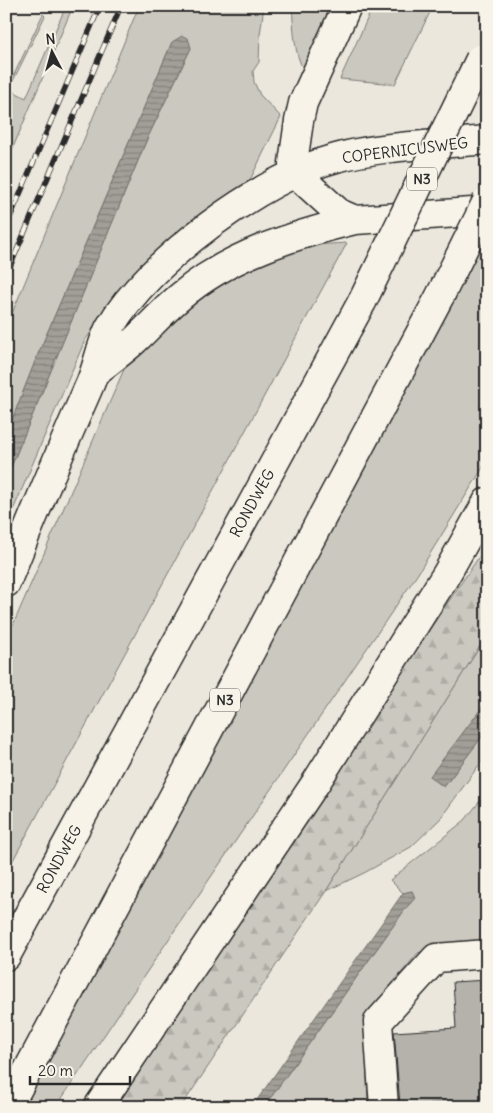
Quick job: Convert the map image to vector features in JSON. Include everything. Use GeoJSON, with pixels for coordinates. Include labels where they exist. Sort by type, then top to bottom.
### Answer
{"type":"FeatureCollection","features":[{"type":"Feature","properties":{"kind":"main road"},"geometry":{"type":"LineString","coordinates":[[347,6],[303,103],[293,163],[295,173],[339,213],[355,220]]}},
{"type":"Feature","properties":{"kind":"main road","name":"RONDWEG"},"geometry":{"type":"LineString","coordinates":[[6,956],[363,300],[484,52]]}},
{"type":"Feature","properties":{"kind":"main road","name":"COPERNICUSWEG"},"geometry":{"type":"LineString","coordinates":[[6,583],[95,372],[109,328],[135,294],[166,261],[198,234],[234,208],[295,173],[336,158],[369,151],[487,140]]}},
{"type":"Feature","properties":{"kind":"main road","name":"N3"},"geometry":{"type":"LineString","coordinates":[[8,1107],[441,294],[487,201]]}},
{"type":"Feature","properties":{"kind":"main road"},"geometry":{"type":"LineString","coordinates":[[95,372],[134,341],[182,295],[208,277],[250,254],[291,237],[355,220],[487,211]]}},
{"type":"Feature","properties":{"kind":"main road"},"geometry":{"type":"LineString","coordinates":[[98,1107],[316,784],[446,575],[487,502]]}},
{"type":"Feature","properties":{"kind":"main road"},"geometry":{"type":"LineString","coordinates":[[384,1107],[378,1022],[436,958],[487,954]]}},
{"type":"Feature","properties":{"kind":"green space"},"geometry":{"type":"Polygon","coordinates":[[[66,6],[73,6],[6,164],[6,87],[10,83],[43,14],[45,16],[9,89],[26,98],[66,6]]]}},
{"type":"Feature","properties":{"kind":"green space"},"geometry":{"type":"Polygon","coordinates":[[[139,6],[264,6],[259,62],[253,71],[254,82],[260,95],[281,117],[247,186],[124,290],[85,340],[6,527],[6,479],[147,139],[191,48],[172,42],[36,359],[6,435],[6,328],[139,6]]]}},
{"type":"Feature","properties":{"kind":"green space"},"geometry":{"type":"Polygon","coordinates":[[[292,6],[335,6],[304,71],[296,47],[292,6]]]}},
{"type":"Feature","properties":{"kind":"green space"},"geometry":{"type":"Polygon","coordinates":[[[373,6],[433,6],[395,84],[340,79],[373,6]]]}},
{"type":"Feature","properties":{"kind":"green space"},"geometry":{"type":"Polygon","coordinates":[[[487,234],[487,461],[417,575],[56,1107],[21,1107],[487,234]]]}},
{"type":"Feature","properties":{"kind":"green space"},"geometry":{"type":"Polygon","coordinates":[[[347,243],[6,873],[6,641],[125,367],[184,310],[229,278],[253,265],[278,255],[310,246],[347,243]]]}},
{"type":"Feature","properties":{"kind":"green space"},"geometry":{"type":"Polygon","coordinates":[[[487,545],[487,635],[326,891],[181,1107],[111,1107],[208,955],[487,545]]]}},
{"type":"Feature","properties":{"kind":"green space"},"geometry":{"type":"Polygon","coordinates":[[[487,635],[487,701],[430,777],[444,787],[487,730],[487,754],[440,819],[411,847],[326,891],[487,635]]]}},
{"type":"Feature","properties":{"kind":"green space"},"geometry":{"type":"Polygon","coordinates":[[[487,792],[487,941],[446,944],[418,953],[391,985],[365,1026],[368,1107],[264,1107],[415,898],[412,891],[403,893],[390,880],[465,820],[487,792]]]}},
{"type":"Feature","properties":{"kind":"shaded area"},"geometry":{"type":"Polygon","coordinates":[[[182,36],[188,38],[191,48],[147,139],[6,479],[6,435],[36,359],[172,42],[182,36]]]}},
{"type":"Feature","properties":{"kind":"shaded area"},"geometry":{"type":"Polygon","coordinates":[[[487,701],[487,730],[444,787],[430,776],[487,701]]]}},
{"type":"Feature","properties":{"kind":"shaded area"},"geometry":{"type":"Polygon","coordinates":[[[412,891],[415,898],[264,1107],[252,1107],[403,893],[412,891]]]}},
{"type":"Feature","properties":{"kind":"building"},"geometry":{"type":"Polygon","coordinates":[[[487,980],[487,1107],[449,1107],[449,1102],[400,1105],[394,1032],[456,1028],[453,982],[487,980]]]}},
{"type":"Feature","properties":{"kind":"railway"},"geometry":{"type":"LineString","coordinates":[[6,227],[100,6]]}},
{"type":"Feature","properties":{"kind":"railway"},"geometry":{"type":"LineString","coordinates":[[6,276],[121,6]]}}]}
